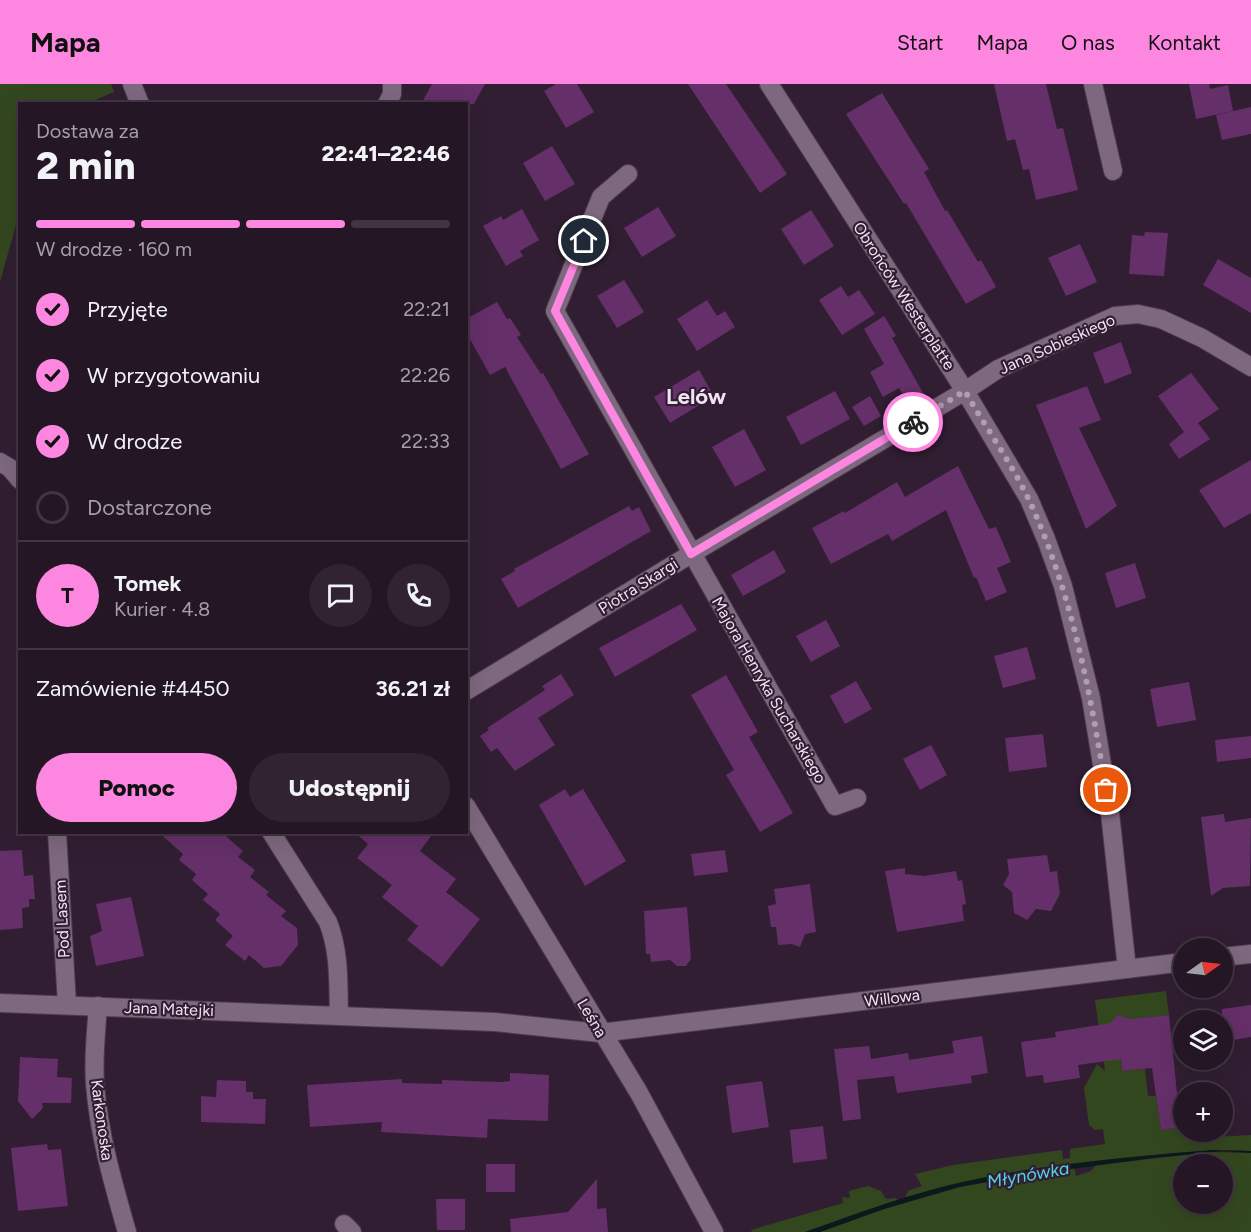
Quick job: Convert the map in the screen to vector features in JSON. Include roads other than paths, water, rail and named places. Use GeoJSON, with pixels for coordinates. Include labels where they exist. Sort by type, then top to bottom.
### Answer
{"type":"FeatureCollection","features":[{"type":"Feature","properties":{"kind":"street"},"geometry":{"type":"LineString","coordinates":[[132,84],[139,102]]}},
{"type":"Feature","properties":{"kind":"street"},"geometry":{"type":"LineString","coordinates":[[388,102],[392,94],[392,84]]}},
{"type":"Feature","properties":{"kind":"street","name":"Obrońców Westerplatte"},"geometry":{"type":"LineString","coordinates":[[769,84],[965,391],[1029,500],[1066,597],[1091,698],[1110,813],[1127,969]]}},
{"type":"Feature","properties":{"kind":"street"},"geometry":{"type":"LineString","coordinates":[[1093,84],[1113,171]]}},
{"type":"Feature","properties":{"kind":"street"},"geometry":{"type":"LineString","coordinates":[[628,174],[601,196],[555,311],[691,554]]}},
{"type":"Feature","properties":{"kind":"street","name":"Jana Sobieskiego"},"geometry":{"type":"LineString","coordinates":[[965,391],[998,369],[1115,316],[1138,314],[1161,319],[1202,338],[1247,369]]}},
{"type":"Feature","properties":{"kind":"street","name":"Piotra Skargi"},"geometry":{"type":"LineString","coordinates":[[468,690],[965,391]]}},
{"type":"Feature","properties":{"kind":"street"},"geometry":{"type":"LineString","coordinates":[[0,462],[10,468],[18,478]]}},
{"type":"Feature","properties":{"kind":"street","name":"Majora Henryka Sucharskiego"},"geometry":{"type":"LineString","coordinates":[[691,554],[835,806],[857,798]]}},
{"type":"Feature","properties":{"kind":"street","name":"Leśna"},"geometry":{"type":"LineString","coordinates":[[468,809],[600,1032],[639,1093],[714,1232]]}},
{"type":"Feature","properties":{"kind":"street","name":"Pod Lasem"},"geometry":{"type":"LineString","coordinates":[[57,834],[67,1005]]}},
{"type":"Feature","properties":{"kind":"street"},"geometry":{"type":"LineString","coordinates":[[272,834],[328,922],[334,938],[338,952],[339,1015]]}},
{"type":"Feature","properties":{"kind":"street"},"geometry":{"type":"LineString","coordinates":[[1233,956],[1251,954]]}},
{"type":"Feature","properties":{"kind":"street","name":"Willowa"},"geometry":{"type":"LineString","coordinates":[[600,1032],[1173,963]]}},
{"type":"Feature","properties":{"kind":"street","name":"Jana Matejki"},"geometry":{"type":"LineString","coordinates":[[0,1003],[510,1023],[600,1032]]}},
{"type":"Feature","properties":{"kind":"street","name":"Karkonoska"},"geometry":{"type":"LineString","coordinates":[[98,1006],[95,1082],[99,1118],[103,1148],[127,1232]]}},
{"type":"Feature","properties":{"kind":"district","name":"Lelów"},"geometry":{"type":"Point","coordinates":[696,396]}},
{"type":"Feature","properties":{"kind":"water label","name":"Młynówka"},"geometry":{"type":"Point","coordinates":[1028,1175]}}]}
